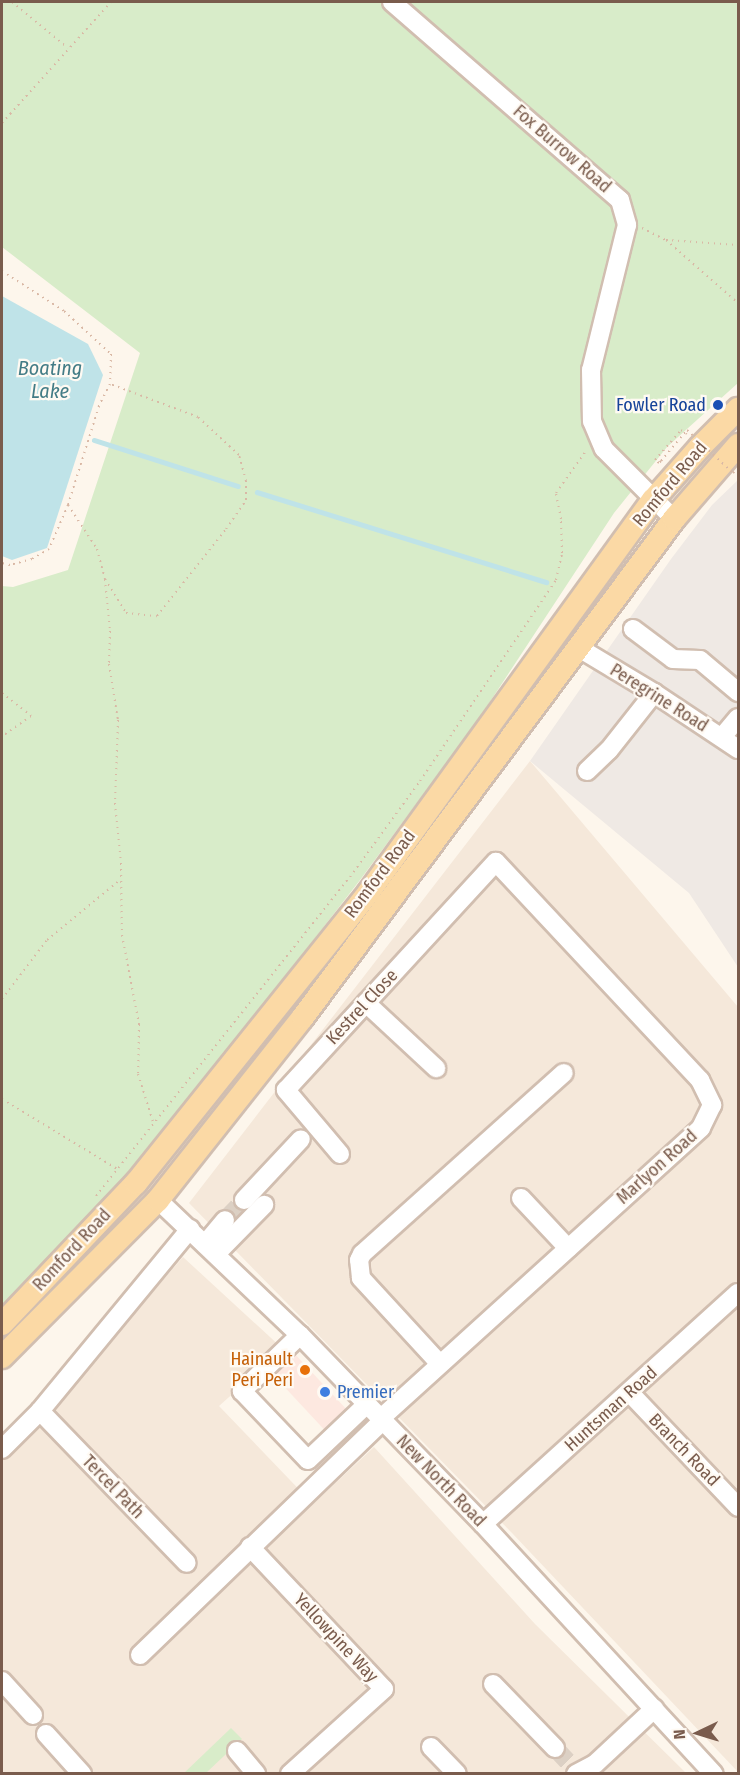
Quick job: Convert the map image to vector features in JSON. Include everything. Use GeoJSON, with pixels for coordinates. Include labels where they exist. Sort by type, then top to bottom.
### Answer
{"type":"FeatureCollection","features":[{"type":"Feature","properties":{"kind":"main road","name":"Romford Road"},"geometry":{"type":"LineString","coordinates":[[2,1324],[127,1176],[166,1145],[369,892],[653,500],[700,447],[738,409]]}},
{"type":"Feature","properties":{"kind":"main road","name":"Romford Road"},"geometry":{"type":"LineString","coordinates":[[2,1357],[158,1200],[303,1017],[674,519],[738,445]]}},
{"type":"Feature","properties":{"kind":"main road"},"geometry":{"type":"LineString","coordinates":[[127,1176],[158,1200]]}},
{"type":"Feature","properties":{"kind":"street","name":"Fox Burrow Road"},"geometry":{"type":"LineString","coordinates":[[392,2],[620,200],[627,225]]}},
{"type":"Feature","properties":{"kind":"street"},"geometry":{"type":"LineString","coordinates":[[627,225],[591,369],[592,421],[604,449],[674,519]]}},
{"type":"Feature","properties":{"kind":"street"},"geometry":{"type":"LineString","coordinates":[[633,629],[673,659],[700,660],[738,692]]}},
{"type":"Feature","properties":{"kind":"street","name":"Peregrine Road"},"geometry":{"type":"LineString","coordinates":[[579,648],[654,693],[738,748]]}},
{"type":"Feature","properties":{"kind":"street"},"geometry":{"type":"LineString","coordinates":[[587,771],[609,750],[654,693]]}},
{"type":"Feature","properties":{"kind":"street"},"geometry":{"type":"LineString","coordinates":[[722,737],[738,718]]}},
{"type":"Feature","properties":{"kind":"street","name":"Kestrel Close"},"geometry":{"type":"LineString","coordinates":[[340,1154],[286,1090],[496,862]]}},
{"type":"Feature","properties":{"kind":"street","name":"Marlyon Road"},"geometry":{"type":"LineString","coordinates":[[382,1419],[701,1128],[712,1105],[700,1080],[496,862]]}},
{"type":"Feature","properties":{"kind":"street"},"geometry":{"type":"LineString","coordinates":[[366,1003],[436,1068]]}},
{"type":"Feature","properties":{"kind":"street"},"geometry":{"type":"LineString","coordinates":[[440,1364],[361,1278],[359,1260],[362,1254],[564,1073]]}},
{"type":"Feature","properties":{"kind":"street"},"geometry":{"type":"LineString","coordinates":[[244,1200],[301,1139]]}},
{"type":"Feature","properties":{"kind":"street"},"geometry":{"type":"LineString","coordinates":[[521,1198],[568,1248]]}},
{"type":"Feature","properties":{"kind":"street","name":"New North Road"},"geometry":{"type":"LineString","coordinates":[[158,1200],[300,1335],[382,1419],[483,1524],[714,1773]]}},
{"type":"Feature","properties":{"kind":"street"},"geometry":{"type":"LineString","coordinates":[[211,1249],[264,1205]]}},
{"type":"Feature","properties":{"kind":"street"},"geometry":{"type":"LineString","coordinates":[[211,1249],[225,1220]]}},
{"type":"Feature","properties":{"kind":"street"},"geometry":{"type":"LineString","coordinates":[[2,1449],[40,1411],[190,1229]]}},
{"type":"Feature","properties":{"kind":"street","name":"Huntsman Road"},"geometry":{"type":"LineString","coordinates":[[483,1524],[738,1293]]}},
{"type":"Feature","properties":{"kind":"street"},"geometry":{"type":"LineString","coordinates":[[300,1335],[242,1391],[308,1460],[367,1404]]}},
{"type":"Feature","properties":{"kind":"street","name":"Branch Road"},"geometry":{"type":"LineString","coordinates":[[630,1393],[738,1507]]}},
{"type":"Feature","properties":{"kind":"street","name":"Tercel Path"},"geometry":{"type":"LineString","coordinates":[[40,1411],[187,1563]]}},
{"type":"Feature","properties":{"kind":"street"},"geometry":{"type":"LineString","coordinates":[[140,1655],[382,1419]]}},
{"type":"Feature","properties":{"kind":"street","name":"Yellowpine Way"},"geometry":{"type":"LineString","coordinates":[[250,1546],[384,1689],[290,1773]]}},
{"type":"Feature","properties":{"kind":"street"},"geometry":{"type":"LineString","coordinates":[[2,1681],[33,1715]]}},
{"type":"Feature","properties":{"kind":"street"},"geometry":{"type":"LineString","coordinates":[[493,1684],[555,1748]]}},
{"type":"Feature","properties":{"kind":"street"},"geometry":{"type":"LineString","coordinates":[[574,1770],[595,1764],[654,1709]]}},
{"type":"Feature","properties":{"kind":"street"},"geometry":{"type":"LineString","coordinates":[[46,1734],[82,1773]]}},
{"type":"Feature","properties":{"kind":"street"},"geometry":{"type":"LineString","coordinates":[[431,1747],[457,1773]]}},
{"type":"Feature","properties":{"kind":"street"},"geometry":{"type":"LineString","coordinates":[[237,1751],[256,1773]]}},
{"type":"Feature","properties":{"kind":"path"},"geometry":{"type":"LineString","coordinates":[[12,2],[69,48]]}},
{"type":"Feature","properties":{"kind":"path"},"geometry":{"type":"LineString","coordinates":[[2,123],[111,2]]}},
{"type":"Feature","properties":{"kind":"path"},"geometry":{"type":"LineString","coordinates":[[627,225],[648,229],[666,240],[738,303]]}},
{"type":"Feature","properties":{"kind":"path"},"geometry":{"type":"LineString","coordinates":[[666,240],[738,245]]}},
{"type":"Feature","properties":{"kind":"path"},"geometry":{"type":"LineString","coordinates":[[2,271],[64,311],[111,354],[110,384],[99,406],[68,505],[50,549],[32,559],[10,565],[2,563]]}},
{"type":"Feature","properties":{"kind":"path"},"geometry":{"type":"LineString","coordinates":[[105,579],[126,613],[157,616],[246,500],[239,455],[198,417],[110,384]]}},
{"type":"Feature","properties":{"kind":"path"},"geometry":{"type":"LineString","coordinates":[[687,434],[681,430],[655,460],[659,463],[687,430],[733,473],[735,471]]}},
{"type":"Feature","properties":{"kind":"path"},"geometry":{"type":"LineString","coordinates":[[92,1200],[127,1176],[153,1124],[350,877],[420,781],[556,580],[562,553],[561,519],[556,493],[598,435]]}},
{"type":"Feature","properties":{"kind":"path"},"geometry":{"type":"LineString","coordinates":[[68,505],[97,549],[105,579],[110,631],[109,664],[118,720],[115,804],[121,879],[122,935],[139,1024],[138,1074],[157,1136],[166,1145]]}},
{"type":"Feature","properties":{"kind":"path"},"geometry":{"type":"LineString","coordinates":[[2,693],[31,716],[2,736]]}},
{"type":"Feature","properties":{"kind":"path"},"geometry":{"type":"LineString","coordinates":[[2,999],[47,940],[121,879]]}},
{"type":"Feature","properties":{"kind":"path"},"geometry":{"type":"LineString","coordinates":[[2,1100],[127,1176]]}},
{"type":"Feature","properties":{"kind":"shaded area"},"geometry":{"type":"Polygon","coordinates":[[[738,480],[738,967],[689,893],[530,761],[671,559],[712,505],[738,480]]]}},
{"type":"Feature","properties":{"kind":"shaded area"},"geometry":{"type":"Polygon","coordinates":[[[530,761],[738,1007],[738,1772],[512,1533],[189,1203],[530,761]]]}},
{"type":"Feature","properties":{"kind":"shaded area"},"geometry":{"type":"Polygon","coordinates":[[[183,1257],[283,1349],[219,1406],[313,1504],[374,1447],[535,1624],[686,1773],[2,1774],[2,1453],[49,1411],[183,1257]]]}},
{"type":"Feature","properties":{"kind":"shaded area"},"geometry":{"type":"Polygon","coordinates":[[[293,1352],[351,1414],[329,1435],[271,1372],[293,1352]]]}},
{"type":"Feature","properties":{"kind":"green space"},"geometry":{"type":"Polygon","coordinates":[[[2,2],[738,2],[738,383],[667,447],[614,513],[476,723],[360,880],[250,1022],[125,1176],[2,1310],[2,586],[13,587],[68,570],[140,353],[2,247],[2,2]]]}},
{"type":"Feature","properties":{"kind":"green space"},"geometry":{"type":"Polygon","coordinates":[[[231,1728],[242,1739],[206,1773],[183,1774],[231,1728]]]}},
{"type":"Feature","properties":{"kind":"water","name":"Boating Lake"},"geometry":{"type":"Polygon","coordinates":[[[2,296],[88,344],[103,375],[47,548],[12,560],[2,556],[2,296]]]}},
{"type":"Feature","properties":{"kind":"waterway"},"geometry":{"type":"LineString","coordinates":[[94,440],[238,486]]}},
{"type":"Feature","properties":{"kind":"waterway"},"geometry":{"type":"LineString","coordinates":[[257,492],[546,582]]}},
{"type":"Feature","properties":{"kind":"tunnel"},"geometry":{"type":"LineString","coordinates":[[225,1220],[244,1200]]}},
{"type":"Feature","properties":{"kind":"tunnel"},"geometry":{"type":"LineString","coordinates":[[555,1748],[569,1763]]}},
{"type":"Feature","properties":{"kind":"place","name":"Fowler Road"},"geometry":{"type":"Point","coordinates":[718,405]}},
{"type":"Feature","properties":{"kind":"place","name":"Hainault Peri Peri"},"geometry":{"type":"Point","coordinates":[305,1370]}},
{"type":"Feature","properties":{"kind":"place","name":"Premier"},"geometry":{"type":"Point","coordinates":[325,1392]}}]}
